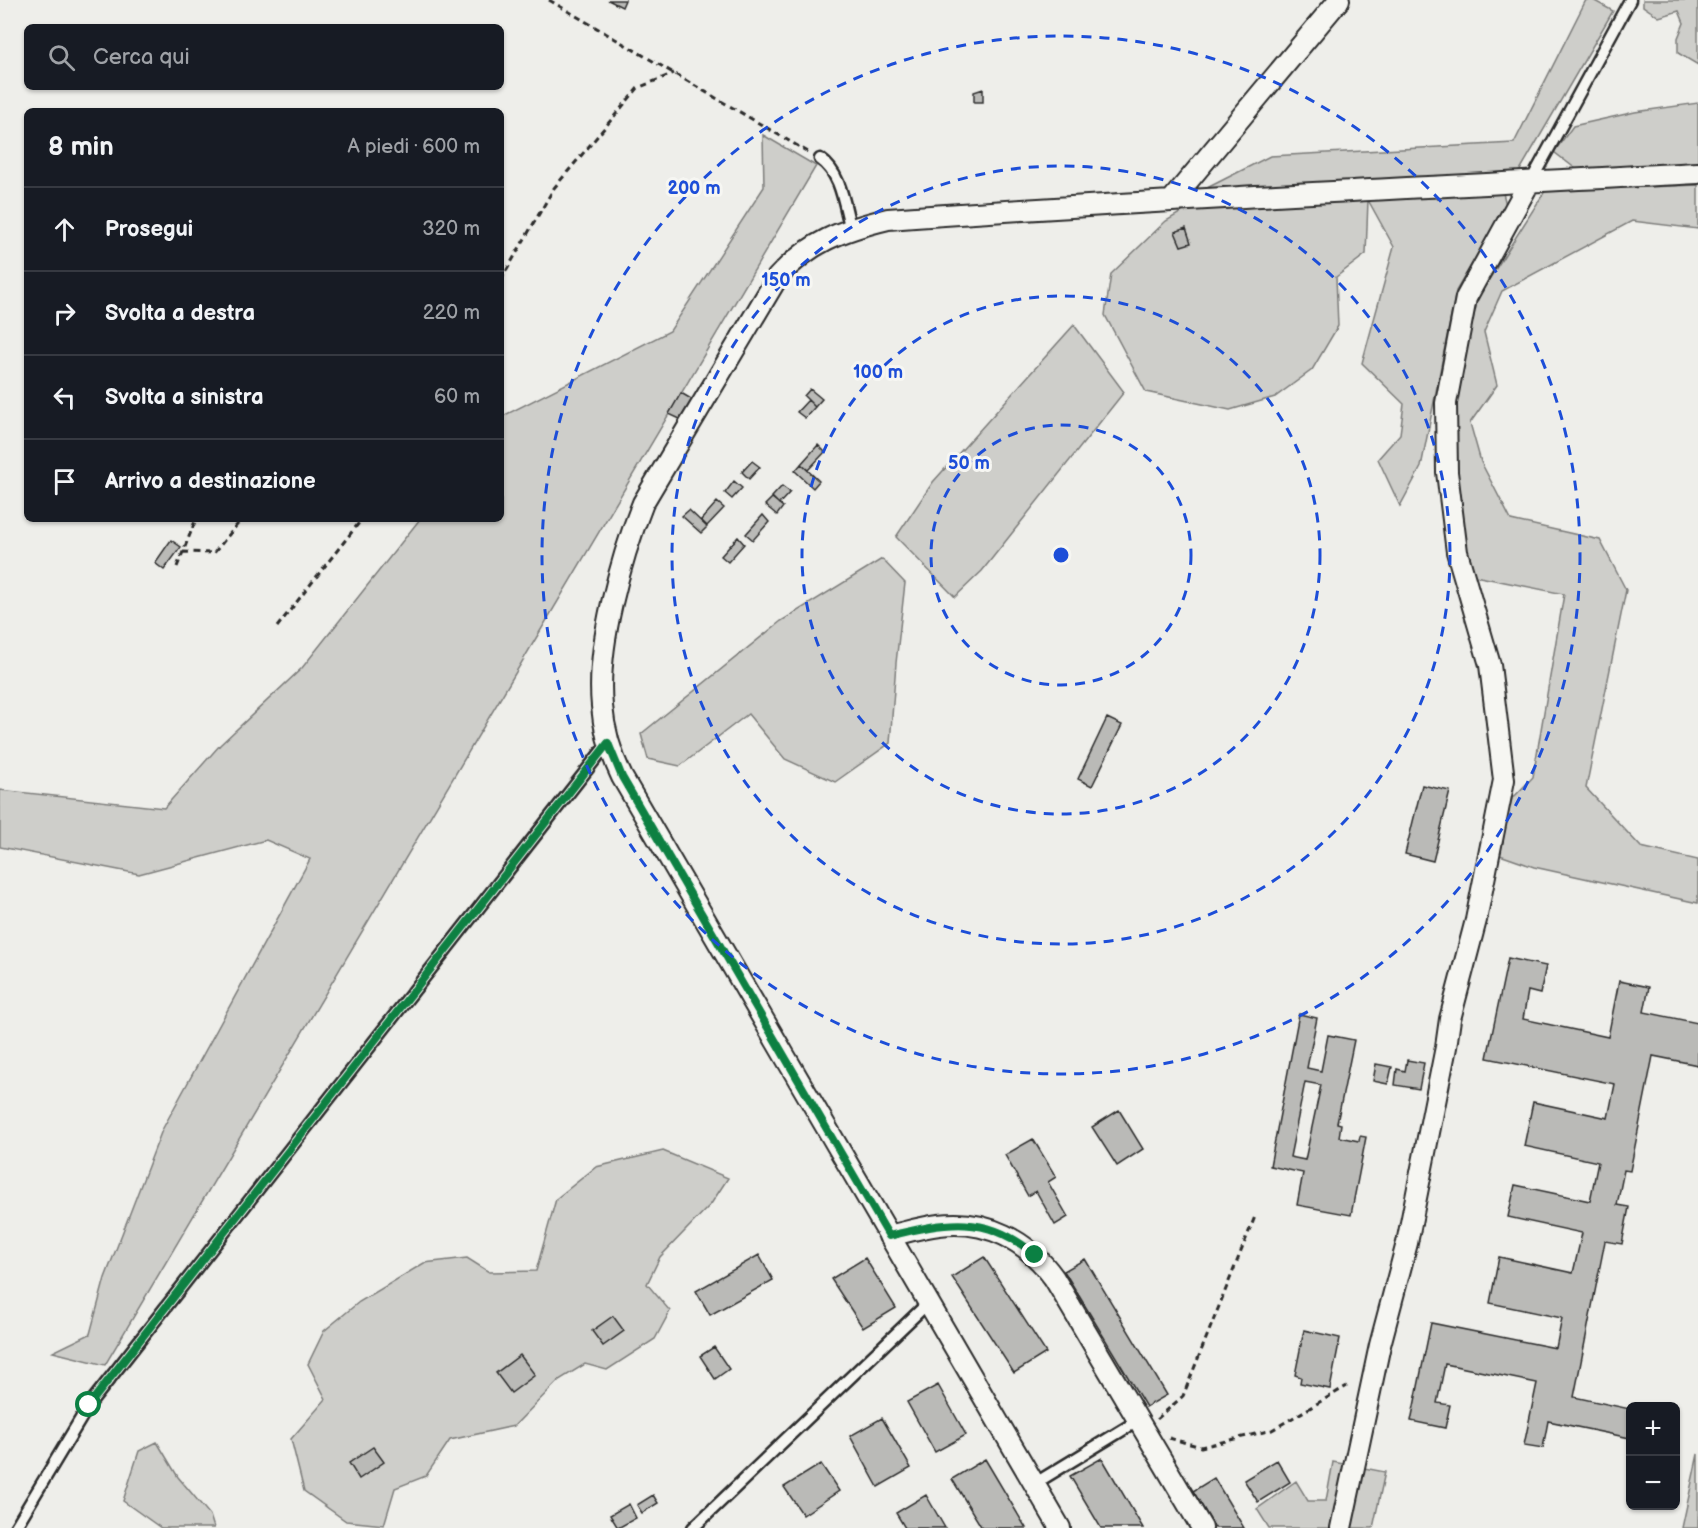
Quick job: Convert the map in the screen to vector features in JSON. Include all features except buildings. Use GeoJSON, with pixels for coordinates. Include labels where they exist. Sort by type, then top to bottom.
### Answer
{"type":"FeatureCollection","features":[{"type":"Feature","properties":{"kind":"street"},"geometry":{"type":"LineString","coordinates":[[1172,200],[1339,0]]}},
{"type":"Feature","properties":{"kind":"street"},"geometry":{"type":"LineString","coordinates":[[1060,1528],[622,777],[608,743],[602,703],[602,671],[608,628],[629,542],[643,503],[777,278],[808,250],[833,236],[851,230],[888,219],[1172,200],[1698,173]]}},
{"type":"Feature","properties":{"kind":"street"},"geometry":{"type":"LineString","coordinates":[[1341,1528],[1380,1345],[1407,1243],[1450,1019],[1476,920],[1504,780],[1490,665],[1457,552],[1447,472],[1446,403],[1466,298],[1529,183]]}},
{"type":"Feature","properties":{"kind":"street"},"geometry":{"type":"LineString","coordinates":[[889,1236],[939,1225],[978,1225],[1004,1234],[1028,1249],[1044,1263],[1202,1528]]}},
{"type":"Feature","properties":{"kind":"lane"},"geometry":{"type":"LineString","coordinates":[[1529,183],[1629,0]]}},
{"type":"Feature","properties":{"kind":"lane"},"geometry":{"type":"LineString","coordinates":[[820,159],[833,171],[851,230]]}},
{"type":"Feature","properties":{"kind":"lane"},"geometry":{"type":"LineString","coordinates":[[15,1528],[89,1405],[608,743]]}},
{"type":"Feature","properties":{"kind":"lane"},"geometry":{"type":"LineString","coordinates":[[693,1528],[928,1303]]}},
{"type":"Feature","properties":{"kind":"lane"},"geometry":{"type":"LineString","coordinates":[[1034,1484],[1142,1425]]}},
{"type":"Feature","properties":{"kind":"path"},"geometry":{"type":"LineString","coordinates":[[549,0],[820,159]]}},
{"type":"Feature","properties":{"kind":"path"},"geometry":{"type":"LineString","coordinates":[[504,275],[554,188],[638,88],[674,73]]}},
{"type":"Feature","properties":{"kind":"path"},"geometry":{"type":"LineString","coordinates":[[177,567],[195,522]]}},
{"type":"Feature","properties":{"kind":"path"},"geometry":{"type":"LineString","coordinates":[[183,552],[214,553],[239,522]]}},
{"type":"Feature","properties":{"kind":"path"},"geometry":{"type":"LineString","coordinates":[[277,627],[360,522]]}},
{"type":"Feature","properties":{"kind":"path"},"geometry":{"type":"LineString","coordinates":[[1142,1425],[1183,1396],[1256,1214]]}},
{"type":"Feature","properties":{"kind":"path"},"geometry":{"type":"LineString","coordinates":[[1142,1425],[1201,1447],[1272,1430],[1347,1386]]}},
{"type":"Feature","properties":{"kind":"shaded area"},"geometry":{"type":"Polygon","coordinates":[[[1586,0],[1593,0],[1613,11],[1519,172],[1207,188],[1270,156],[1514,143],[1586,0]]]}},
{"type":"Feature","properties":{"kind":"shaded area"},"geometry":{"type":"Polygon","coordinates":[[[1643,0],[1698,0],[1698,65],[1678,53],[1678,38],[1684,23],[1679,11],[1659,17],[1643,6],[1643,0]]]}},
{"type":"Feature","properties":{"kind":"shaded area"},"geometry":{"type":"Polygon","coordinates":[[[1698,103],[1698,162],[1576,169],[1554,152],[1573,126],[1635,112],[1698,103]]]}},
{"type":"Feature","properties":{"kind":"shaded area"},"geometry":{"type":"Polygon","coordinates":[[[763,135],[816,166],[105,1365],[53,1352],[90,1334],[105,1278],[162,1130],[310,859],[266,840],[139,874],[0,847],[0,790],[164,808],[220,745],[302,668],[418,522],[504,522],[504,415],[670,331],[764,187],[763,135]]]}},
{"type":"Feature","properties":{"kind":"shaded area"},"geometry":{"type":"Polygon","coordinates":[[[1698,185],[1698,229],[1632,221],[1502,291],[1484,332],[1497,385],[1470,423],[1481,462],[1511,520],[1600,540],[1626,590],[1586,788],[1641,847],[1698,860],[1698,903],[1534,867],[1497,854],[1512,799],[1533,777],[1564,594],[1475,576],[1456,541],[1454,406],[1478,297],[1545,191],[1698,185]]]}},
{"type":"Feature","properties":{"kind":"shaded area"},"geometry":{"type":"Polygon","coordinates":[[[1503,193],[1506,205],[1456,291],[1421,467],[1400,506],[1378,459],[1400,434],[1404,404],[1362,363],[1394,247],[1368,200],[1366,254],[1336,277],[1338,326],[1312,370],[1275,397],[1230,410],[1146,392],[1105,315],[1111,274],[1166,221],[1185,210],[1367,199],[1503,193]]]}},
{"type":"Feature","properties":{"kind":"shaded area"},"geometry":{"type":"Polygon","coordinates":[[[1074,325],[1124,392],[982,571],[955,597],[896,537],[933,482],[1074,325]]]}},
{"type":"Feature","properties":{"kind":"shaded area"},"geometry":{"type":"Polygon","coordinates":[[[882,559],[905,583],[890,743],[835,782],[785,759],[748,714],[680,766],[648,759],[641,734],[781,621],[882,559]]]}},
{"type":"Feature","properties":{"kind":"shaded area"},"geometry":{"type":"Polygon","coordinates":[[[663,1151],[728,1178],[711,1204],[660,1257],[647,1284],[670,1311],[655,1339],[607,1370],[585,1364],[559,1380],[514,1426],[450,1440],[426,1476],[395,1488],[384,1525],[346,1521],[304,1491],[291,1439],[326,1399],[308,1364],[324,1331],[359,1302],[424,1263],[467,1258],[489,1272],[536,1271],[556,1199],[596,1167],[663,1151]]]}},
{"type":"Feature","properties":{"kind":"shaded area"},"geometry":{"type":"Polygon","coordinates":[[[157,1442],[178,1477],[210,1515],[214,1528],[161,1528],[123,1501],[139,1451],[157,1442]]]}},
{"type":"Feature","properties":{"kind":"shaded area"},"geometry":{"type":"Polygon","coordinates":[[[1698,1454],[1698,1528],[1682,1528],[1698,1454]]]}},
{"type":"Feature","properties":{"kind":"shaded area"},"geometry":{"type":"Polygon","coordinates":[[[1333,1462],[1385,1472],[1373,1528],[1269,1528],[1257,1509],[1296,1481],[1308,1501],[1326,1501],[1333,1462]]]}},
{"type":"Feature","properties":{"kind":"route"},"geometry":{"type":"LineString","coordinates":[[89,1405],[608,743],[622,777],[889,1236],[939,1225],[978,1225],[1011,1238],[1035,1255]]}}]}
